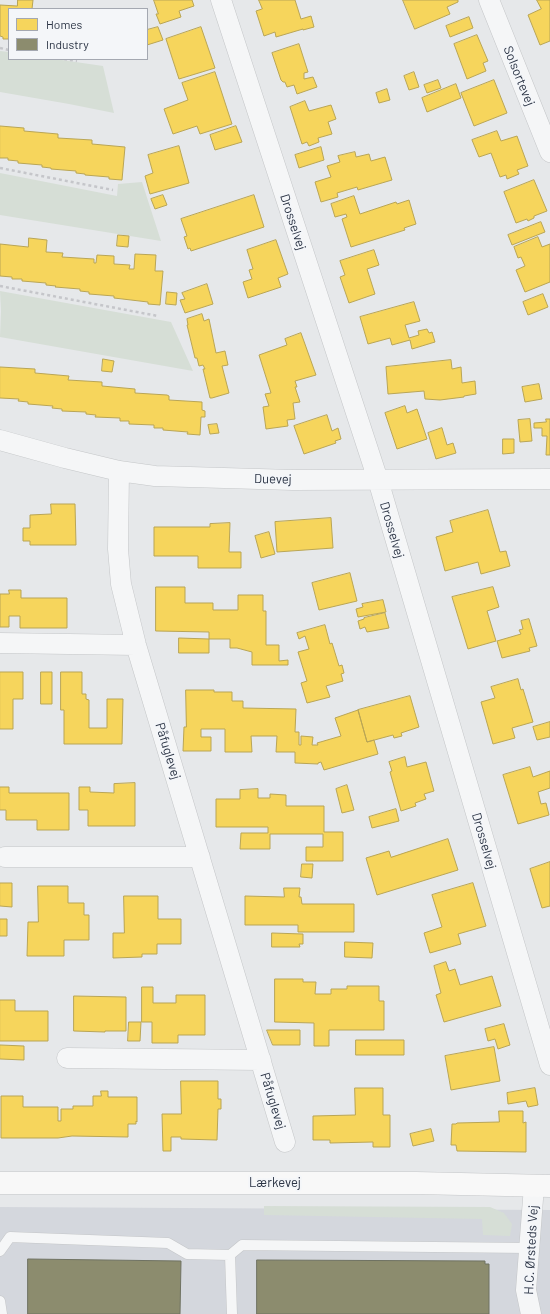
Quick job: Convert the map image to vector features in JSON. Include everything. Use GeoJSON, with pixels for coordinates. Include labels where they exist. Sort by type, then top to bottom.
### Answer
{"type":"FeatureCollection","features":[{"type":"Feature","properties":{"kind":"street","name":"Drosselvej"},"geometry":{"type":"LineString","coordinates":[[221,0],[378,480],[550,1065]]}},
{"type":"Feature","properties":{"kind":"street","name":"Solsortevej"},"geometry":{"type":"LineString","coordinates":[[489,0],[550,152]]}},
{"type":"Feature","properties":{"kind":"street","name":"Duevej"},"geometry":{"type":"LineString","coordinates":[[0,440],[119,471],[155,476],[294,480],[550,479]]}},
{"type":"Feature","properties":{"kind":"street","name":"Påfuglevej"},"geometry":{"type":"LineString","coordinates":[[119,471],[118,549],[121,584],[136,645],[285,1142]]}},
{"type":"Feature","properties":{"kind":"street"},"geometry":{"type":"LineString","coordinates":[[0,643],[136,645]]}},
{"type":"Feature","properties":{"kind":"street"},"geometry":{"type":"LineString","coordinates":[[5,857],[200,857]]}},
{"type":"Feature","properties":{"kind":"street","name":"Påfuglevej"},"geometry":{"type":"LineString","coordinates":[[67,1058],[260,1060]]}},
{"type":"Feature","properties":{"kind":"street","name":"Lærkevej"},"geometry":{"type":"LineString","coordinates":[[0,1183],[416,1183],[542,1186]]}},
{"type":"Feature","properties":{"kind":"street","name":"H.C. Ørsteds Vej"},"geometry":{"type":"LineString","coordinates":[[531,1314],[526,1290],[529,1248],[542,1186]]}},
{"type":"Feature","properties":{"kind":"lane"},"geometry":{"type":"LineString","coordinates":[[0,1251],[10,1237],[168,1243],[187,1254],[230,1255],[242,1245],[529,1248]]}},
{"type":"Feature","properties":{"kind":"lane"},"geometry":{"type":"LineString","coordinates":[[230,1255],[232,1314]]}},
{"type":"Feature","properties":{"kind":"lane"},"geometry":{"type":"LineString","coordinates":[[0,1301],[2,1314]]}},
{"type":"Feature","properties":{"kind":"path"},"geometry":{"type":"LineString","coordinates":[[70,60],[77,61]]}},
{"type":"Feature","properties":{"kind":"path"},"geometry":{"type":"LineString","coordinates":[[0,168],[113,190]]}},
{"type":"Feature","properties":{"kind":"path"},"geometry":{"type":"LineString","coordinates":[[0,286],[158,316]]}},
{"type":"Feature","properties":{"kind":"shaded area"},"geometry":{"type":"Polygon","coordinates":[[[0,51],[8,52],[8,60],[62,60],[103,66],[114,113],[69,104],[0,92],[0,51]]]}},
{"type":"Feature","properties":{"kind":"shaded area"},"geometry":{"type":"Polygon","coordinates":[[[0,173],[117,196],[118,184],[142,182],[161,241],[0,215],[0,173]]]}},
{"type":"Feature","properties":{"kind":"shaded area"},"geometry":{"type":"Polygon","coordinates":[[[0,291],[171,322],[193,371],[0,337],[0,291]]]}},
{"type":"Feature","properties":{"kind":"shaded area"},"geometry":{"type":"Polygon","coordinates":[[[264,1206],[490,1207],[504,1213],[512,1224],[510,1236],[483,1235],[482,1219],[264,1215],[264,1206]]]}},
{"type":"Feature","properties":{"kind":"shaded area"},"geometry":{"type":"Polygon","coordinates":[[[0,1207],[550,1210],[550,1314],[0,1314],[0,1207]]]}},
{"type":"Feature","properties":{"kind":"building: Homes"},"geometry":{"type":"Polygon","coordinates":[[[18,0],[33,0],[32,8],[8,8],[8,39],[3,39],[3,37],[0,36],[0,5],[17,6],[18,0]]]}},
{"type":"Feature","properties":{"kind":"building: Homes"},"geometry":{"type":"Polygon","coordinates":[[[154,0],[192,0],[194,6],[179,11],[181,17],[160,24],[156,14],[158,14],[154,0]]]}},
{"type":"Feature","properties":{"kind":"building: Homes"},"geometry":{"type":"Polygon","coordinates":[[[259,0],[295,0],[301,19],[311,16],[314,27],[276,37],[275,32],[264,36],[256,11],[262,9],[259,0]]]}},
{"type":"Feature","properties":{"kind":"building: Homes"},"geometry":{"type":"Polygon","coordinates":[[[403,0],[458,0],[458,2],[447,7],[450,14],[415,29],[403,0]]]}},
{"type":"Feature","properties":{"kind":"building: Homes"},"geometry":{"type":"Polygon","coordinates":[[[537,0],[550,0],[550,41],[540,45],[528,15],[541,9],[537,0]]]}},
{"type":"Feature","properties":{"kind":"building: Homes"},"geometry":{"type":"Polygon","coordinates":[[[469,17],[473,28],[450,37],[446,26],[469,17]]]}},
{"type":"Feature","properties":{"kind":"building: Homes"},"geometry":{"type":"Polygon","coordinates":[[[158,27],[163,40],[148,45],[148,30],[158,27]]]}},
{"type":"Feature","properties":{"kind":"building: Homes"},"geometry":{"type":"Polygon","coordinates":[[[201,27],[215,68],[179,79],[166,39],[201,27]]]}},
{"type":"Feature","properties":{"kind":"building: Homes"},"geometry":{"type":"Polygon","coordinates":[[[477,35],[488,61],[483,63],[486,71],[467,79],[454,44],[477,35]]]}},
{"type":"Feature","properties":{"kind":"building: Homes"},"geometry":{"type":"Polygon","coordinates":[[[299,44],[308,72],[304,73],[304,79],[313,77],[317,87],[297,94],[294,85],[287,87],[285,82],[281,80],[272,53],[299,44]]]}},
{"type":"Feature","properties":{"kind":"building: Homes"},"geometry":{"type":"Polygon","coordinates":[[[215,72],[232,124],[200,134],[197,126],[173,134],[164,109],[188,100],[182,83],[215,72]]]}},
{"type":"Feature","properties":{"kind":"building: Homes"},"geometry":{"type":"Polygon","coordinates":[[[414,72],[419,87],[409,90],[404,76],[414,72]]]}},
{"type":"Feature","properties":{"kind":"building: Homes"},"geometry":{"type":"Polygon","coordinates":[[[438,80],[441,88],[427,93],[424,85],[438,80]]]}},
{"type":"Feature","properties":{"kind":"building: Homes"},"geometry":{"type":"Polygon","coordinates":[[[494,80],[507,113],[474,126],[461,93],[494,80]]]}},
{"type":"Feature","properties":{"kind":"building: Homes"},"geometry":{"type":"Polygon","coordinates":[[[456,84],[461,98],[427,112],[422,98],[456,84]]]}},
{"type":"Feature","properties":{"kind":"building: Homes"},"geometry":{"type":"Polygon","coordinates":[[[387,89],[390,100],[379,103],[376,93],[387,89]]]}},
{"type":"Feature","properties":{"kind":"building: Homes"},"geometry":{"type":"Polygon","coordinates":[[[305,101],[309,111],[331,105],[336,119],[328,122],[332,134],[318,138],[319,142],[309,146],[307,142],[302,144],[290,107],[305,101]]]}},
{"type":"Feature","properties":{"kind":"building: Homes"},"geometry":{"type":"Polygon","coordinates":[[[0,126],[24,128],[24,131],[58,134],[58,138],[92,140],[92,144],[125,147],[122,180],[109,179],[109,177],[85,175],[76,173],[76,171],[51,169],[42,167],[42,165],[18,163],[18,161],[8,160],[8,158],[0,158],[0,126]]]}},
{"type":"Feature","properties":{"kind":"building: Homes"},"geometry":{"type":"Polygon","coordinates":[[[236,126],[242,142],[215,150],[210,135],[236,126]]]}},
{"type":"Feature","properties":{"kind":"building: Homes"},"geometry":{"type":"Polygon","coordinates":[[[497,131],[501,141],[517,136],[528,166],[517,170],[519,174],[507,179],[506,175],[500,177],[491,153],[479,157],[472,140],[497,131]]]}},
{"type":"Feature","properties":{"kind":"building: Homes"},"geometry":{"type":"Polygon","coordinates":[[[179,146],[189,183],[150,194],[145,176],[153,173],[148,155],[179,146]]]}},
{"type":"Feature","properties":{"kind":"building: Homes"},"geometry":{"type":"Polygon","coordinates":[[[321,147],[324,160],[299,168],[295,155],[321,147]]]}},
{"type":"Feature","properties":{"kind":"building: Homes"},"geometry":{"type":"Polygon","coordinates":[[[355,152],[356,157],[369,154],[371,161],[385,157],[392,180],[358,190],[357,187],[337,193],[338,197],[321,202],[315,182],[331,177],[327,166],[340,162],[338,156],[355,152]]]}},
{"type":"Feature","properties":{"kind":"building: Homes"},"geometry":{"type":"Polygon","coordinates":[[[534,180],[547,211],[534,216],[534,218],[528,221],[527,219],[516,223],[504,192],[534,180]]]}},
{"type":"Feature","properties":{"kind":"building: Homes"},"geometry":{"type":"Polygon","coordinates":[[[163,195],[167,205],[155,209],[151,199],[163,195]]]}},
{"type":"Feature","properties":{"kind":"building: Homes"},"geometry":{"type":"Polygon","coordinates":[[[254,195],[264,227],[191,251],[190,248],[188,249],[184,237],[187,236],[181,219],[254,195]]]}},
{"type":"Feature","properties":{"kind":"building: Homes"},"geometry":{"type":"Polygon","coordinates":[[[354,196],[360,214],[396,202],[397,204],[409,200],[416,224],[404,228],[405,230],[351,247],[342,219],[347,217],[346,214],[335,217],[331,204],[354,196]]]}},
{"type":"Feature","properties":{"kind":"building: Homes"},"geometry":{"type":"Polygon","coordinates":[[[541,222],[545,232],[512,245],[508,235],[541,222]]]}},
{"type":"Feature","properties":{"kind":"building: Homes"},"geometry":{"type":"Polygon","coordinates":[[[118,235],[129,236],[128,247],[117,246],[118,235]]]}},
{"type":"Feature","properties":{"kind":"building: Homes"},"geometry":{"type":"Polygon","coordinates":[[[538,237],[542,247],[550,244],[550,282],[525,292],[516,270],[525,266],[521,257],[518,258],[514,247],[538,237]]]}},
{"type":"Feature","properties":{"kind":"building: Homes"},"geometry":{"type":"Polygon","coordinates":[[[29,238],[47,240],[46,252],[63,253],[62,257],[94,259],[94,263],[96,263],[97,255],[114,256],[114,264],[130,265],[129,269],[134,269],[135,254],[156,255],[155,271],[163,271],[160,305],[114,298],[114,296],[89,294],[89,292],[80,291],[80,289],[55,287],[56,286],[46,285],[46,283],[22,281],[22,279],[12,279],[12,277],[0,276],[0,244],[28,247],[29,238]]]}},
{"type":"Feature","properties":{"kind":"building: Homes"},"geometry":{"type":"Polygon","coordinates":[[[276,240],[288,274],[278,278],[281,287],[248,298],[243,282],[252,279],[249,270],[253,269],[247,250],[276,240]]]}},
{"type":"Feature","properties":{"kind":"building: Homes"},"geometry":{"type":"Polygon","coordinates":[[[374,250],[379,265],[367,269],[375,294],[349,303],[340,277],[345,275],[340,261],[374,250]]]}},
{"type":"Feature","properties":{"kind":"building: Homes"},"geometry":{"type":"Polygon","coordinates":[[[207,284],[213,304],[185,313],[180,300],[185,299],[182,293],[207,284]]]}},
{"type":"Feature","properties":{"kind":"building: Homes"},"geometry":{"type":"Polygon","coordinates":[[[167,292],[177,293],[176,305],[166,304],[167,292]]]}},
{"type":"Feature","properties":{"kind":"building: Homes"},"geometry":{"type":"Polygon","coordinates":[[[543,294],[548,307],[528,315],[523,302],[543,294]]]}},
{"type":"Feature","properties":{"kind":"building: Homes"},"geometry":{"type":"Polygon","coordinates":[[[414,302],[420,321],[405,325],[409,338],[419,335],[418,331],[427,329],[429,333],[432,332],[435,342],[412,349],[410,340],[392,345],[390,338],[368,344],[360,317],[414,302]]]}},
{"type":"Feature","properties":{"kind":"building: Homes"},"geometry":{"type":"Polygon","coordinates":[[[202,314],[204,321],[209,319],[216,353],[225,351],[228,365],[222,366],[229,393],[212,398],[210,398],[203,369],[205,369],[203,365],[199,366],[197,358],[195,358],[187,325],[187,319],[202,314]]]}},
{"type":"Feature","properties":{"kind":"building: Homes"},"geometry":{"type":"Polygon","coordinates":[[[301,333],[316,375],[295,381],[297,387],[295,387],[300,402],[293,403],[295,419],[287,420],[288,426],[266,429],[263,407],[269,406],[265,394],[271,393],[259,355],[287,345],[285,339],[301,333]]]}},
{"type":"Feature","properties":{"kind":"building: Homes"},"geometry":{"type":"Polygon","coordinates":[[[103,359],[114,361],[112,372],[102,371],[103,359]]]}},
{"type":"Feature","properties":{"kind":"building: Homes"},"geometry":{"type":"Polygon","coordinates":[[[451,360],[452,369],[461,367],[462,383],[475,381],[476,394],[440,400],[425,399],[424,391],[388,394],[386,367],[451,360]]]}},
{"type":"Feature","properties":{"kind":"building: Homes"},"geometry":{"type":"Polygon","coordinates":[[[0,367],[35,369],[35,373],[69,376],[68,380],[102,382],[102,386],[135,389],[135,393],[167,395],[169,396],[169,400],[202,402],[202,410],[205,411],[205,417],[201,417],[200,435],[187,434],[188,432],[163,430],[163,428],[154,428],[154,425],[129,424],[129,421],[120,421],[120,418],[95,417],[96,415],[86,414],[86,412],[62,411],[62,409],[52,408],[53,406],[28,404],[28,402],[18,401],[19,399],[0,398],[0,367]]]}},
{"type":"Feature","properties":{"kind":"building: Homes"},"geometry":{"type":"Polygon","coordinates":[[[539,384],[542,399],[525,402],[522,387],[539,384]]]}},
{"type":"Feature","properties":{"kind":"building: Homes"},"geometry":{"type":"Polygon","coordinates":[[[405,406],[407,413],[417,409],[427,439],[397,449],[385,413],[405,406]]]}},
{"type":"Feature","properties":{"kind":"building: Homes"},"geometry":{"type":"Polygon","coordinates":[[[327,415],[332,431],[338,428],[341,439],[335,441],[336,443],[304,454],[294,426],[327,415]]]}},
{"type":"Feature","properties":{"kind":"building: Homes"},"geometry":{"type":"Polygon","coordinates":[[[530,419],[532,441],[520,442],[518,420],[530,419]]]}},
{"type":"Feature","properties":{"kind":"building: Homes"},"geometry":{"type":"Polygon","coordinates":[[[546,419],[550,419],[550,455],[546,455],[547,436],[542,436],[542,428],[534,428],[534,423],[546,422],[546,419]]]}},
{"type":"Feature","properties":{"kind":"building: Homes"},"geometry":{"type":"Polygon","coordinates":[[[217,424],[219,433],[210,434],[208,425],[217,424]]]}},
{"type":"Feature","properties":{"kind":"building: Homes"},"geometry":{"type":"Polygon","coordinates":[[[442,428],[447,445],[453,443],[456,453],[436,459],[428,433],[442,428]]]}},
{"type":"Feature","properties":{"kind":"building: Homes"},"geometry":{"type":"Polygon","coordinates":[[[503,439],[514,439],[514,453],[503,454],[503,439]]]}},
{"type":"Feature","properties":{"kind":"building: Homes"},"geometry":{"type":"Polygon","coordinates":[[[51,504],[75,504],[76,545],[30,545],[30,541],[23,541],[23,528],[30,528],[30,515],[51,514],[51,504]]]}},
{"type":"Feature","properties":{"kind":"building: Homes"},"geometry":{"type":"Polygon","coordinates":[[[488,510],[500,552],[506,551],[510,566],[481,574],[478,562],[445,571],[436,537],[453,532],[450,521],[488,510]]]}},
{"type":"Feature","properties":{"kind":"building: Homes"},"geometry":{"type":"Polygon","coordinates":[[[331,518],[333,548],[277,552],[275,522],[331,518]]]}},
{"type":"Feature","properties":{"kind":"building: Homes"},"geometry":{"type":"Polygon","coordinates":[[[230,523],[229,552],[241,552],[241,568],[198,568],[198,556],[154,556],[154,527],[210,527],[210,524],[230,523]]]}},
{"type":"Feature","properties":{"kind":"building: Homes"},"geometry":{"type":"Polygon","coordinates":[[[269,532],[275,554],[261,558],[255,536],[269,532]]]}},
{"type":"Feature","properties":{"kind":"building: Homes"},"geometry":{"type":"Polygon","coordinates":[[[350,573],[357,601],[319,610],[312,583],[350,573]]]}},
{"type":"Feature","properties":{"kind":"building: Homes"},"geometry":{"type":"Polygon","coordinates":[[[156,587],[185,587],[185,603],[213,603],[213,610],[238,610],[238,595],[263,595],[263,611],[266,611],[266,645],[279,645],[279,661],[288,660],[288,665],[252,665],[252,652],[237,648],[230,648],[230,639],[209,639],[209,632],[156,631],[156,587]]]}},
{"type":"Feature","properties":{"kind":"building: Homes"},"geometry":{"type":"Polygon","coordinates":[[[493,587],[499,607],[487,611],[496,641],[468,649],[452,597],[493,587]]]}},
{"type":"Feature","properties":{"kind":"building: Homes"},"geometry":{"type":"Polygon","coordinates":[[[9,590],[21,590],[21,598],[67,598],[67,628],[20,628],[20,616],[9,616],[9,627],[0,627],[0,594],[9,594],[9,590]]]}},
{"type":"Feature","properties":{"kind":"building: Homes"},"geometry":{"type":"Polygon","coordinates":[[[383,600],[386,612],[358,617],[356,609],[363,607],[362,604],[383,600]]]}},
{"type":"Feature","properties":{"kind":"building: Homes"},"geometry":{"type":"Polygon","coordinates":[[[385,613],[389,628],[367,632],[365,627],[360,629],[358,621],[385,613]]]}},
{"type":"Feature","properties":{"kind":"building: Homes"},"geometry":{"type":"Polygon","coordinates":[[[529,619],[537,646],[529,648],[530,651],[502,658],[497,641],[521,634],[519,630],[523,629],[521,621],[529,619]]]}},
{"type":"Feature","properties":{"kind":"building: Homes"},"geometry":{"type":"Polygon","coordinates":[[[325,625],[330,644],[332,643],[339,666],[342,665],[344,673],[341,674],[343,681],[326,686],[330,697],[307,703],[301,683],[307,681],[298,652],[309,649],[305,636],[299,639],[297,633],[325,625]]]}},
{"type":"Feature","properties":{"kind":"building: Homes"},"geometry":{"type":"Polygon","coordinates":[[[179,638],[209,639],[209,653],[179,653],[179,638]]]}},
{"type":"Feature","properties":{"kind":"building: Homes"},"geometry":{"type":"Polygon","coordinates":[[[0,672],[23,672],[23,699],[13,699],[13,729],[0,729],[0,672]]]}},
{"type":"Feature","properties":{"kind":"building: Homes"},"geometry":{"type":"Polygon","coordinates":[[[41,672],[52,672],[52,704],[41,704],[41,672]]]}},
{"type":"Feature","properties":{"kind":"building: Homes"},"geometry":{"type":"Polygon","coordinates":[[[61,672],[82,672],[82,694],[86,694],[86,699],[89,700],[89,728],[107,728],[107,699],[123,699],[122,744],[64,744],[64,710],[61,710],[61,672]]]}},
{"type":"Feature","properties":{"kind":"building: Homes"},"geometry":{"type":"Polygon","coordinates":[[[518,679],[521,690],[523,689],[533,722],[512,728],[515,738],[493,744],[481,702],[495,698],[491,687],[518,679]]]}},
{"type":"Feature","properties":{"kind":"building: Homes"},"geometry":{"type":"Polygon","coordinates":[[[186,690],[214,690],[214,692],[232,692],[232,701],[243,701],[243,708],[296,709],[295,732],[299,732],[299,745],[301,745],[301,736],[313,737],[312,745],[318,745],[317,743],[341,736],[335,718],[358,710],[367,742],[374,740],[378,754],[324,770],[321,762],[318,764],[295,763],[295,752],[276,752],[277,736],[251,736],[252,752],[225,752],[225,729],[201,729],[201,737],[211,737],[211,751],[183,751],[184,727],[186,727],[186,690]]]}},
{"type":"Feature","properties":{"kind":"building: Homes"},"geometry":{"type":"Polygon","coordinates":[[[410,696],[419,727],[401,733],[402,736],[394,738],[393,735],[367,742],[358,710],[410,696]]]}},
{"type":"Feature","properties":{"kind":"building: Homes"},"geometry":{"type":"Polygon","coordinates":[[[550,722],[550,737],[537,740],[533,727],[550,722]]]}},
{"type":"Feature","properties":{"kind":"building: Homes"},"geometry":{"type":"Polygon","coordinates":[[[405,757],[407,767],[426,762],[434,791],[424,794],[426,799],[415,803],[416,806],[401,811],[390,772],[392,771],[389,762],[405,757]]]}},
{"type":"Feature","properties":{"kind":"building: Homes"},"geometry":{"type":"Polygon","coordinates":[[[530,767],[533,777],[550,771],[550,788],[538,792],[541,804],[546,803],[549,815],[518,824],[503,775],[530,767]]]}},
{"type":"Feature","properties":{"kind":"building: Homes"},"geometry":{"type":"Polygon","coordinates":[[[135,783],[135,826],[88,826],[88,810],[79,810],[79,787],[90,787],[90,792],[114,793],[114,784],[135,783]]]}},
{"type":"Feature","properties":{"kind":"building: Homes"},"geometry":{"type":"Polygon","coordinates":[[[347,785],[354,810],[342,813],[336,789],[347,785]]]}},
{"type":"Feature","properties":{"kind":"building: Homes"},"geometry":{"type":"Polygon","coordinates":[[[0,787],[9,787],[9,793],[69,793],[69,830],[37,830],[37,820],[6,820],[6,810],[0,810],[0,787]]]}},
{"type":"Feature","properties":{"kind":"building: Homes"},"geometry":{"type":"Polygon","coordinates":[[[258,789],[258,798],[270,798],[270,794],[286,795],[286,806],[324,806],[324,832],[343,832],[343,861],[306,861],[306,847],[323,847],[323,834],[270,834],[270,849],[240,849],[241,833],[268,833],[268,827],[216,827],[216,799],[240,799],[240,790],[258,789]]]}},
{"type":"Feature","properties":{"kind":"building: Homes"},"geometry":{"type":"Polygon","coordinates":[[[396,809],[399,821],[372,828],[369,817],[396,809]]]}},
{"type":"Feature","properties":{"kind":"building: Homes"},"geometry":{"type":"Polygon","coordinates":[[[448,839],[458,870],[377,895],[366,858],[389,851],[391,857],[448,839]]]}},
{"type":"Feature","properties":{"kind":"building: Homes"},"geometry":{"type":"Polygon","coordinates":[[[550,862],[550,906],[542,908],[530,869],[550,862]]]}},
{"type":"Feature","properties":{"kind":"building: Homes"},"geometry":{"type":"Polygon","coordinates":[[[302,864],[313,864],[312,878],[301,877],[302,864]]]}},
{"type":"Feature","properties":{"kind":"building: Homes"},"geometry":{"type":"Polygon","coordinates":[[[0,883],[12,883],[12,907],[0,906],[0,883]]]}},
{"type":"Feature","properties":{"kind":"building: Homes"},"geometry":{"type":"Polygon","coordinates":[[[473,883],[486,926],[458,934],[461,944],[430,953],[424,933],[442,927],[432,895],[473,883]]]}},
{"type":"Feature","properties":{"kind":"building: Homes"},"geometry":{"type":"Polygon","coordinates":[[[38,886],[68,886],[68,903],[84,903],[84,915],[89,915],[89,940],[64,940],[64,956],[27,956],[28,922],[38,922],[38,886]]]}},
{"type":"Feature","properties":{"kind":"building: Homes"},"geometry":{"type":"Polygon","coordinates":[[[284,888],[300,888],[299,897],[301,897],[302,904],[354,904],[354,932],[298,932],[298,925],[245,925],[245,896],[284,897],[284,888]]]}},
{"type":"Feature","properties":{"kind":"building: Homes"},"geometry":{"type":"Polygon","coordinates":[[[124,896],[158,896],[158,919],[181,919],[181,944],[157,944],[157,954],[142,954],[142,957],[113,958],[113,933],[124,933],[124,896]]]}},
{"type":"Feature","properties":{"kind":"building: Homes"},"geometry":{"type":"Polygon","coordinates":[[[0,919],[7,919],[7,936],[0,936],[0,919]]]}},
{"type":"Feature","properties":{"kind":"building: Homes"},"geometry":{"type":"Polygon","coordinates":[[[272,933],[303,934],[303,944],[299,944],[300,947],[272,947],[272,933]]]}},
{"type":"Feature","properties":{"kind":"building: Homes"},"geometry":{"type":"Polygon","coordinates":[[[345,942],[373,943],[372,958],[345,957],[345,942]]]}},
{"type":"Feature","properties":{"kind":"building: Homes"},"geometry":{"type":"Polygon","coordinates":[[[446,962],[449,971],[455,969],[460,985],[492,976],[501,1006],[444,1022],[436,995],[441,993],[434,966],[446,962]]]}},
{"type":"Feature","properties":{"kind":"building: Homes"},"geometry":{"type":"Polygon","coordinates":[[[275,979],[303,979],[303,982],[316,982],[315,994],[331,994],[331,989],[347,989],[347,986],[379,986],[379,1001],[384,1001],[384,1030],[329,1030],[329,1046],[314,1046],[314,1023],[275,1022],[275,979]]]}},
{"type":"Feature","properties":{"kind":"building: Homes"},"geometry":{"type":"Polygon","coordinates":[[[142,987],[153,987],[153,1003],[176,1003],[176,995],[205,995],[205,1035],[178,1035],[178,1043],[152,1043],[152,1022],[142,1022],[142,987]]]}},
{"type":"Feature","properties":{"kind":"building: Homes"},"geometry":{"type":"Polygon","coordinates":[[[74,996],[126,997],[126,1031],[74,1031],[74,996]]]}},
{"type":"Feature","properties":{"kind":"building: Homes"},"geometry":{"type":"Polygon","coordinates":[[[0,1000],[15,1000],[15,1011],[48,1011],[48,1041],[0,1041],[0,1000]]]}},
{"type":"Feature","properties":{"kind":"building: Homes"},"geometry":{"type":"Polygon","coordinates":[[[129,1022],[141,1022],[140,1041],[128,1041],[129,1022]]]}},
{"type":"Feature","properties":{"kind":"building: Homes"},"geometry":{"type":"Polygon","coordinates":[[[504,1024],[510,1045],[498,1049],[495,1039],[488,1041],[485,1029],[504,1024]]]}},
{"type":"Feature","properties":{"kind":"building: Homes"},"geometry":{"type":"Polygon","coordinates":[[[267,1030],[300,1030],[300,1045],[273,1045],[267,1030]]]}},
{"type":"Feature","properties":{"kind":"building: Homes"},"geometry":{"type":"Polygon","coordinates":[[[356,1040],[404,1040],[404,1055],[356,1055],[356,1040]]]}},
{"type":"Feature","properties":{"kind":"building: Homes"},"geometry":{"type":"Polygon","coordinates":[[[0,1045],[24,1046],[24,1060],[0,1059],[0,1045]]]}},
{"type":"Feature","properties":{"kind":"building: Homes"},"geometry":{"type":"Polygon","coordinates":[[[494,1047],[500,1081],[451,1090],[445,1056],[494,1047]]]}},
{"type":"Feature","properties":{"kind":"building: Homes"},"geometry":{"type":"Polygon","coordinates":[[[181,1081],[218,1081],[218,1099],[221,1099],[221,1109],[218,1109],[217,1140],[181,1139],[181,1137],[171,1137],[171,1151],[163,1151],[162,1114],[181,1114],[181,1081]]]}},
{"type":"Feature","properties":{"kind":"building: Homes"},"geometry":{"type":"Polygon","coordinates":[[[355,1088],[383,1088],[383,1115],[390,1115],[390,1147],[373,1147],[373,1142],[330,1143],[330,1140],[313,1140],[313,1116],[355,1115],[355,1088]]]}},
{"type":"Feature","properties":{"kind":"building: Homes"},"geometry":{"type":"Polygon","coordinates":[[[535,1088],[538,1105],[528,1107],[526,1101],[508,1104],[507,1093],[535,1088]]]}},
{"type":"Feature","properties":{"kind":"building: Homes"},"geometry":{"type":"Polygon","coordinates":[[[101,1091],[108,1091],[108,1097],[137,1097],[137,1122],[136,1121],[136,1124],[128,1124],[128,1137],[72,1136],[58,1138],[1,1138],[1,1096],[23,1096],[23,1107],[58,1107],[58,1121],[61,1121],[61,1109],[73,1109],[73,1106],[93,1106],[93,1096],[101,1096],[101,1091]]]}},
{"type":"Feature","properties":{"kind":"building: Homes"},"geometry":{"type":"Polygon","coordinates":[[[499,1111],[523,1111],[523,1123],[526,1122],[526,1152],[457,1151],[456,1145],[451,1145],[452,1124],[499,1122],[499,1111]]]}},
{"type":"Feature","properties":{"kind":"building: Homes"},"geometry":{"type":"Polygon","coordinates":[[[431,1129],[434,1141],[413,1146],[410,1134],[431,1129]]]}},
{"type":"Feature","properties":{"kind":"building: Industry"},"geometry":{"type":"Polygon","coordinates":[[[28,1259],[181,1261],[180,1314],[28,1314],[28,1259]]]}},
{"type":"Feature","properties":{"kind":"building: Industry"},"geometry":{"type":"Polygon","coordinates":[[[257,1260],[485,1261],[485,1264],[489,1264],[489,1314],[257,1314],[257,1260]]]}}]}
